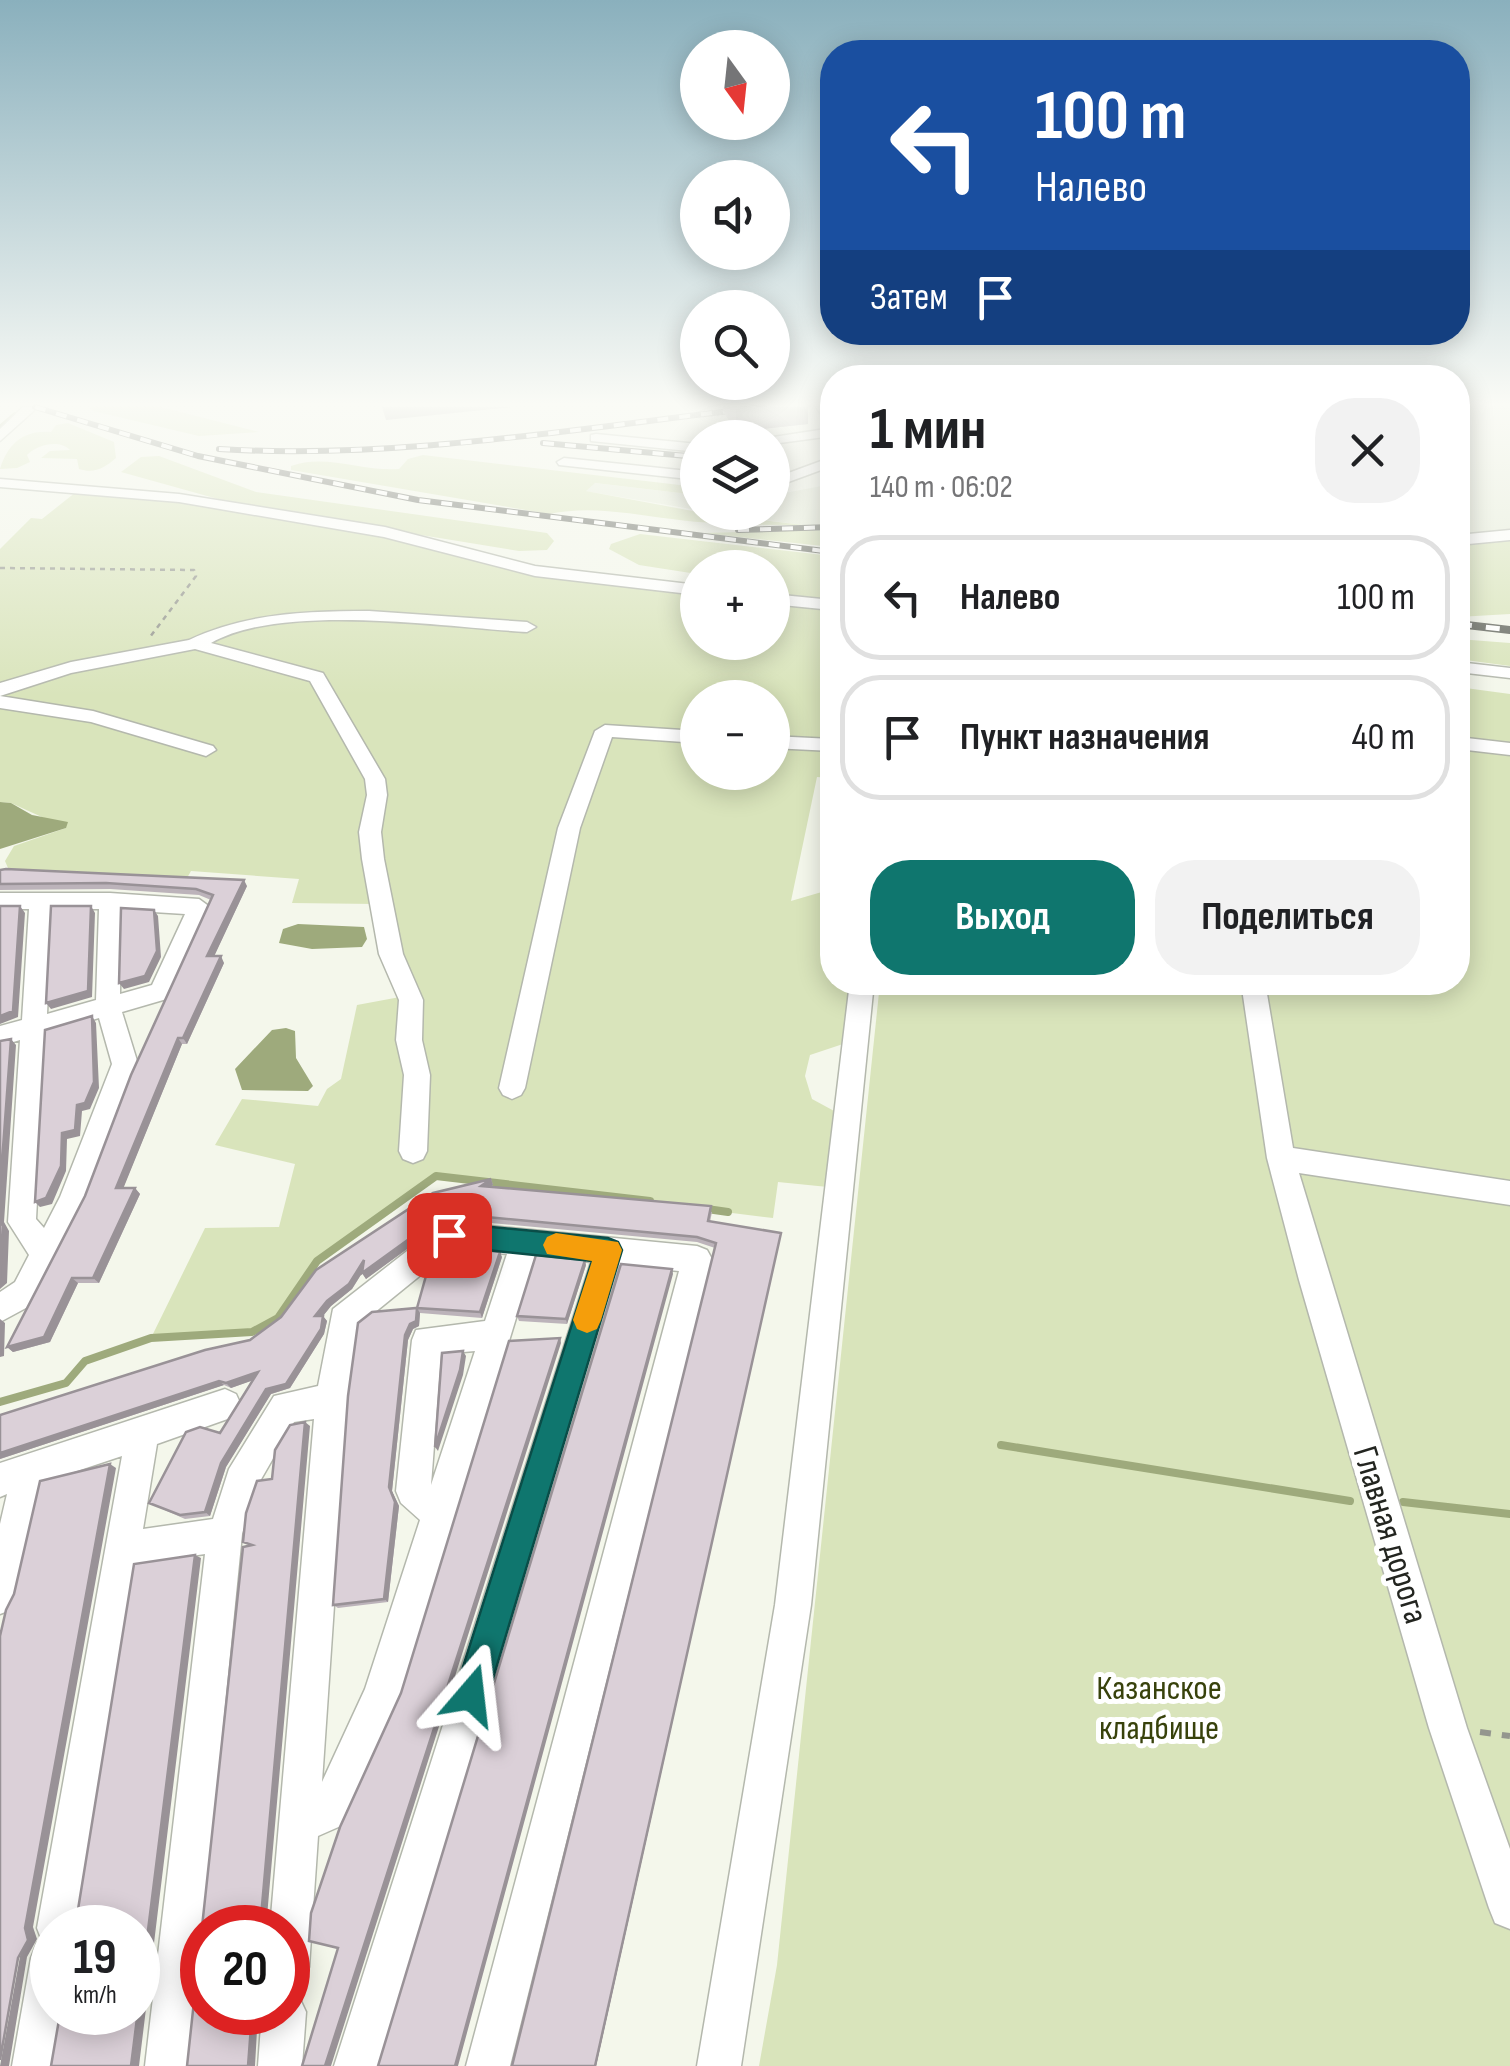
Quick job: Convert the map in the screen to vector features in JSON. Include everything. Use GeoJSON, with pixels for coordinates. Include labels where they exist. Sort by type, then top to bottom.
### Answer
{"type":"FeatureCollection","features":[{"type":"Feature","properties":{"kind":"street"},"geometry":{"type":"LineString","coordinates":[[212,503],[385,532],[534,571],[680,588]]}},
{"type":"Feature","properties":{"kind":"street"},"geometry":{"type":"LineString","coordinates":[[1470,539],[1510,535]]}},
{"type":"Feature","properties":{"kind":"street"},"geometry":{"type":"LineString","coordinates":[[790,601],[820,604]]}},
{"type":"Feature","properties":{"kind":"street"},"geometry":{"type":"LineString","coordinates":[[196,644],[211,634],[306,619],[527,627]]}},
{"type":"Feature","properties":{"kind":"street"},"geometry":{"type":"LineString","coordinates":[[0,690],[21,680],[196,644],[317,677],[375,779],[377,796],[370,832],[374,859],[391,954],[410,1000],[410,1040],[417,1075],[413,1152]]}},
{"type":"Feature","properties":{"kind":"street"},"geometry":{"type":"LineString","coordinates":[[1470,668],[1510,673]]}},
{"type":"Feature","properties":{"kind":"street"},"geometry":{"type":"LineString","coordinates":[[0,702],[93,717],[206,750]]}},
{"type":"Feature","properties":{"kind":"street"},"geometry":{"type":"LineString","coordinates":[[512,1088],[568,828],[604,732],[680,736]]}},
{"type":"Feature","properties":{"kind":"street"},"geometry":{"type":"LineString","coordinates":[[790,743],[820,745]]}},
{"type":"Feature","properties":{"kind":"street"},"geometry":{"type":"LineString","coordinates":[[1470,745],[1510,749]]}},
{"type":"Feature","properties":{"kind":"street"},"geometry":{"type":"LineString","coordinates":[[0,901],[110,901],[199,907],[161,992],[0,1036]]}},
{"type":"Feature","properties":{"kind":"street"},"geometry":{"type":"LineString","coordinates":[[0,1308],[26,1292],[73,1200],[125,1064],[108,1006],[110,901]]}},
{"type":"Feature","properties":{"kind":"street"},"geometry":{"type":"LineString","coordinates":[[41,902],[22,1222],[44,1252]]}},
{"type":"Feature","properties":{"kind":"street"},"geometry":{"type":"LineString","coordinates":[[719,2066],[792,1605],[861,995]]}},
{"type":"Feature","properties":{"kind":"street","name":"Главная дорога"},"geometry":{"type":"LineString","coordinates":[[1254,995],[1281,1158],[1448,1728],[1510,1908]]}},
{"type":"Feature","properties":{"kind":"street"},"geometry":{"type":"LineString","coordinates":[[1281,1158],[1510,1193]]}},
{"type":"Feature","properties":{"kind":"street"},"geometry":{"type":"LineString","coordinates":[[293,1905],[332,1400],[344,1319],[449,1235],[697,1259],[488,2066]]}},
{"type":"Feature","properties":{"kind":"street"},"geometry":{"type":"LineString","coordinates":[[299,1824],[329,1812],[382,1694],[524,1242]]}},
{"type":"Feature","properties":{"kind":"street"},"geometry":{"type":"LineString","coordinates":[[356,2066],[608,1250]]}},
{"type":"Feature","properties":{"kind":"street"},"geometry":{"type":"LineString","coordinates":[[439,1515],[413,1491],[427,1340],[495,1335]]}},
{"type":"Feature","properties":{"kind":"street"},"geometry":{"type":"LineString","coordinates":[[167,2066],[225,1534],[241,1481],[285,1407],[332,1400]]}},
{"type":"Feature","properties":{"kind":"street"},"geometry":{"type":"LineString","coordinates":[[0,1596],[15,1475],[225,1406]]}},
{"type":"Feature","properties":{"kind":"street"},"geometry":{"type":"LineString","coordinates":[[62,1905],[142,1433]]}},
{"type":"Feature","properties":{"kind":"street"},"geometry":{"type":"LineString","coordinates":[[122,1549],[225,1534]]}},
{"type":"Feature","properties":{"kind":"street"},"geometry":{"type":"LineString","coordinates":[[34,2066],[39,2035]]}},
{"type":"Feature","properties":{"kind":"street"},"geometry":{"type":"LineString","coordinates":[[280,2066],[282,2035]]}},
{"type":"Feature","properties":{"kind":"path"},"geometry":{"type":"LineString","coordinates":[[0,568],[194,570],[196,576],[138,653]]}},
{"type":"Feature","properties":{"kind":"shaded area"},"geometry":{"type":"Polygon","coordinates":[[[790,503],[820,503],[820,525],[790,523],[790,503]]]}},
{"type":"Feature","properties":{"kind":"shaded area"},"geometry":{"type":"Polygon","coordinates":[[[1470,503],[1510,503],[1510,531],[1470,535],[1470,503]]]}},
{"type":"Feature","properties":{"kind":"shaded area"},"geometry":{"type":"Polygon","coordinates":[[[0,802],[11,803],[32,815],[68,822],[66,828],[0,849],[0,802]]]}},
{"type":"Feature","properties":{"kind":"shaded area"},"geometry":{"type":"Polygon","coordinates":[[[298,924],[364,927],[367,939],[362,947],[312,949],[279,943],[283,929],[298,924]]]}},
{"type":"Feature","properties":{"kind":"shaded area"},"geometry":{"type":"Polygon","coordinates":[[[272,1030],[295,1031],[296,1058],[313,1086],[308,1091],[242,1090],[235,1069],[272,1030]]]}},
{"type":"Feature","properties":{"kind":"green space"},"geometry":{"type":"Polygon","coordinates":[[[62,503],[189,503],[379,535],[530,573],[680,592],[680,660],[790,660],[790,604],[820,607],[820,777],[791,901],[820,893],[820,995],[850,995],[843,1044],[810,1055],[805,1076],[812,1099],[836,1112],[828,1187],[778,1182],[773,1218],[436,1176],[317,1261],[278,1318],[252,1332],[151,1338],[205,1228],[279,1227],[295,1164],[215,1145],[242,1099],[318,1106],[327,1089],[341,1079],[357,1005],[400,997],[375,904],[292,903],[299,879],[191,871],[183,885],[11,875],[5,861],[14,846],[66,828],[11,803],[0,802],[0,549],[31,518],[42,519],[62,503]]]}},
{"type":"Feature","properties":{"kind":"green space"},"geometry":{"type":"Polygon","coordinates":[[[234,503],[337,503],[547,533],[554,541],[547,550],[519,551],[234,503]]]}},
{"type":"Feature","properties":{"kind":"green space"},"geometry":{"type":"Polygon","coordinates":[[[487,503],[652,503],[680,509],[680,519],[595,510],[549,514],[487,503]]]}},
{"type":"Feature","properties":{"kind":"green space"},"geometry":{"type":"Polygon","coordinates":[[[820,530],[820,546],[702,533],[820,530]]]}},
{"type":"Feature","properties":{"kind":"green space"},"geometry":{"type":"Polygon","coordinates":[[[640,534],[780,550],[680,550],[680,571],[639,565],[609,549],[611,544],[640,534]]]}},
{"type":"Feature","properties":{"kind":"green space"},"geometry":{"type":"Polygon","coordinates":[[[1510,541],[1510,614],[1470,616],[1470,545],[1510,541]]]}},
{"type":"Feature","properties":{"kind":"green space"},"geometry":{"type":"Polygon","coordinates":[[[790,551],[820,555],[820,604],[790,601],[790,551]]]}},
{"type":"Feature","properties":{"kind":"green space"},"geometry":{"type":"Polygon","coordinates":[[[1470,640],[1510,643],[1510,666],[1470,661],[1470,640]]]}},
{"type":"Feature","properties":{"kind":"green space","name":"Казанское кладбище"},"geometry":{"type":"Polygon","coordinates":[[[1470,689],[1510,694],[1510,2066],[759,2066],[777,1965],[879,995],[1470,995],[1470,689]]]}},
{"type":"Feature","properties":{"kind":"building"},"geometry":{"type":"Polygon","coordinates":[[[0,870],[244,880],[207,956],[221,956],[183,1038],[178,1038],[116,1188],[135,1188],[93,1278],[72,1278],[44,1337],[7,1347],[85,1196],[131,1075],[213,895],[196,889],[106,883],[0,884],[0,870]]]}},
{"type":"Feature","properties":{"kind":"building"},"geometry":{"type":"Polygon","coordinates":[[[0,906],[20,906],[13,1011],[0,1016],[0,906]]]}},
{"type":"Feature","properties":{"kind":"building"},"geometry":{"type":"Polygon","coordinates":[[[51,906],[91,906],[88,991],[46,1003],[51,906]]]}},
{"type":"Feature","properties":{"kind":"building"},"geometry":{"type":"Polygon","coordinates":[[[121,908],[154,910],[157,951],[145,976],[119,983],[121,908]]]}},
{"type":"Feature","properties":{"kind":"building"},"geometry":{"type":"Polygon","coordinates":[[[92,1016],[94,1082],[85,1103],[77,1105],[75,1130],[62,1133],[61,1166],[46,1198],[35,1202],[45,1030],[92,1016]]]}},
{"type":"Feature","properties":{"kind":"building"},"geometry":{"type":"Polygon","coordinates":[[[11,1039],[0,1189],[0,1041],[11,1039]]]}},
{"type":"Feature","properties":{"kind":"building"},"geometry":{"type":"Polygon","coordinates":[[[491,1179],[481,1186],[711,1206],[708,1221],[781,1233],[595,2066],[512,2066],[716,1243],[697,1237],[445,1213],[362,1273],[364,1260],[349,1284],[327,1301],[315,1316],[323,1316],[321,1329],[286,1384],[266,1389],[221,1463],[205,1512],[180,1515],[149,1503],[186,1432],[200,1427],[220,1433],[258,1372],[226,1383],[219,1381],[0,1453],[0,1415],[205,1350],[250,1340],[281,1317],[316,1270],[433,1193],[491,1179]]]}},
{"type":"Feature","properties":{"kind":"building"},"geometry":{"type":"Polygon","coordinates":[[[0,1220],[3,1226],[0,1278],[0,1220]]]}},
{"type":"Feature","properties":{"kind":"building"},"geometry":{"type":"Polygon","coordinates":[[[453,1246],[500,1252],[480,1312],[417,1308],[429,1265],[453,1246]]]}},
{"type":"Feature","properties":{"kind":"building"},"geometry":{"type":"Polygon","coordinates":[[[536,1255],[585,1260],[566,1319],[517,1316],[536,1255]]]}},
{"type":"Feature","properties":{"kind":"building"},"geometry":{"type":"Polygon","coordinates":[[[621,1264],[672,1269],[455,2066],[378,2066],[621,1264]]]}},
{"type":"Feature","properties":{"kind":"building"},"geometry":{"type":"Polygon","coordinates":[[[417,1308],[416,1321],[405,1335],[389,1487],[395,1502],[384,1599],[333,1605],[348,1396],[358,1323],[372,1312],[417,1308]]]}},
{"type":"Feature","properties":{"kind":"building"},"geometry":{"type":"Polygon","coordinates":[[[560,1338],[325,2066],[302,2066],[338,1948],[310,1941],[311,1913],[340,1827],[401,1693],[509,1341],[560,1338]]]}},
{"type":"Feature","properties":{"kind":"building"},"geometry":{"type":"Polygon","coordinates":[[[463,1351],[460,1370],[435,1447],[442,1353],[463,1351]]]}},
{"type":"Feature","properties":{"kind":"building"},"geometry":{"type":"Polygon","coordinates":[[[305,1422],[262,1905],[204,1905],[243,1547],[252,1545],[243,1542],[246,1513],[257,1481],[272,1479],[275,1450],[290,1425],[305,1422]]]}},
{"type":"Feature","properties":{"kind":"building"},"geometry":{"type":"Polygon","coordinates":[[[110,1464],[25,1928],[28,1940],[18,1958],[0,2060],[0,1636],[14,1594],[40,1481],[110,1464]]]}},
{"type":"Feature","properties":{"kind":"building"},"geometry":{"type":"Polygon","coordinates":[[[195,1555],[151,1905],[79,1905],[134,1564],[195,1555]]]}},
{"type":"Feature","properties":{"kind":"building"},"geometry":{"type":"Polygon","coordinates":[[[56,2035],[135,2035],[131,2066],[51,2066],[56,2035]]]}},
{"type":"Feature","properties":{"kind":"building"},"geometry":{"type":"Polygon","coordinates":[[[190,2035],[250,2035],[248,2066],[187,2066],[190,2035]]]}},
{"type":"Feature","properties":{"kind":"waterway"},"geometry":{"type":"LineString","coordinates":[[0,1402],[66,1383],[85,1361],[151,1338],[252,1332],[278,1318],[317,1261],[436,1176],[650,1201]]}},
{"type":"Feature","properties":{"kind":"waterway"},"geometry":{"type":"LineString","coordinates":[[707,1209],[728,1212]]}},
{"type":"Feature","properties":{"kind":"waterway"},"geometry":{"type":"LineString","coordinates":[[1001,1445],[1350,1501]]}},
{"type":"Feature","properties":{"kind":"waterway"},"geometry":{"type":"LineString","coordinates":[[1403,1502],[1510,1514]]}},
{"type":"Feature","properties":{"kind":"railway"},"geometry":{"type":"LineString","coordinates":[[445,503],[820,550]]}},
{"type":"Feature","properties":{"kind":"railway"},"geometry":{"type":"LineString","coordinates":[[790,528],[820,527]]}},
{"type":"Feature","properties":{"kind":"railway"},"geometry":{"type":"LineString","coordinates":[[1470,625],[1510,630]]}},
{"type":"Feature","properties":{"kind":"slow traffic"},"geometry":{"type":"LineString","coordinates":[[556,1245],[608,1250],[587,1320]]}},
{"type":"Feature","properties":{"kind":"route"},"geometry":{"type":"LineString","coordinates":[[449,1235],[608,1250],[471,1695]]}}]}
